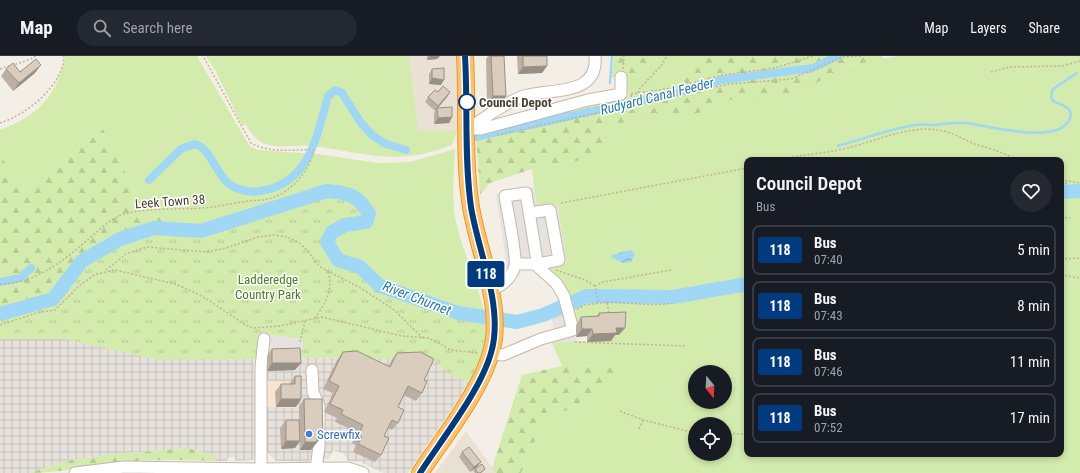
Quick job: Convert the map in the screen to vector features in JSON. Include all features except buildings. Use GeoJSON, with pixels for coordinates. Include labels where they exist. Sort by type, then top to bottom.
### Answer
{"type":"FeatureCollection","features":[{"type":"Feature","properties":{"kind":"highway"},"geometry":{"type":"LineString","coordinates":[[420,473],[476,388],[490,354],[494,339],[494,307],[477,240],[471,206],[465,56]]}},
{"type":"Feature","properties":{"kind":"lane"},"geometry":{"type":"LineString","coordinates":[[467,135],[520,97],[533,93],[556,92],[579,85],[591,77],[596,65],[595,56]]}},
{"type":"Feature","properties":{"kind":"lane"},"geometry":{"type":"LineString","coordinates":[[467,135],[481,129],[588,100],[621,94],[621,77]]}},
{"type":"Feature","properties":{"kind":"lane"},"geometry":{"type":"LineString","coordinates":[[490,290],[497,288],[510,278],[516,264],[505,196],[526,193],[538,266],[556,283],[564,296],[573,330],[541,339],[502,355],[490,354]]}},
{"type":"Feature","properties":{"kind":"lane"},"geometry":{"type":"LineString","coordinates":[[516,264],[538,266],[559,260],[550,210],[530,213]]}},
{"type":"Feature","properties":{"kind":"lane"},"geometry":{"type":"LineString","coordinates":[[262,469],[260,367],[264,339]]}},
{"type":"Feature","properties":{"kind":"lane"},"geometry":{"type":"LineString","coordinates":[[312,370],[314,392],[319,406],[319,447],[316,468]]}},
{"type":"Feature","properties":{"kind":"lane"},"geometry":{"type":"LineString","coordinates":[[75,473],[132,470],[262,469],[289,471],[316,468],[348,468],[363,473]]}},
{"type":"Feature","properties":{"kind":"path"},"geometry":{"type":"LineString","coordinates":[[0,68],[14,63],[30,60],[36,56]]}},
{"type":"Feature","properties":{"kind":"path"},"geometry":{"type":"LineString","coordinates":[[0,123],[15,118],[35,104],[54,83],[64,61],[64,56]]}},
{"type":"Feature","properties":{"kind":"path","name":"Leek Town 38"},"geometry":{"type":"LineString","coordinates":[[0,284],[12,284],[22,281],[54,267],[102,226],[123,215],[144,210],[204,208],[243,201],[257,201],[283,193],[301,176],[313,158],[314,150],[271,151],[260,148],[251,143],[209,64],[203,56]]}},
{"type":"Feature","properties":{"kind":"path"},"geometry":{"type":"LineString","coordinates":[[621,77],[624,56]]}},
{"type":"Feature","properties":{"kind":"path"},"geometry":{"type":"LineString","coordinates":[[638,93],[640,88],[661,66],[667,56]]}},
{"type":"Feature","properties":{"kind":"path"},"geometry":{"type":"LineString","coordinates":[[633,105],[631,94],[672,88],[723,76],[775,68],[813,56]]}},
{"type":"Feature","properties":{"kind":"path"},"geometry":{"type":"LineString","coordinates":[[491,136],[729,84],[792,79],[842,58],[863,56]]}},
{"type":"Feature","properties":{"kind":"path"},"geometry":{"type":"LineString","coordinates":[[991,72],[1009,67],[1062,66],[1080,61]]}},
{"type":"Feature","properties":{"kind":"path"},"geometry":{"type":"LineString","coordinates":[[793,157],[836,151],[906,131],[924,129],[951,134],[1012,157]]}},
{"type":"Feature","properties":{"kind":"path"},"geometry":{"type":"LineString","coordinates":[[561,203],[744,169]]}},
{"type":"Feature","properties":{"kind":"path"},"geometry":{"type":"LineString","coordinates":[[1064,181],[1080,183]]}},
{"type":"Feature","properties":{"kind":"path"},"geometry":{"type":"LineString","coordinates":[[1064,183],[1069,182]]}},
{"type":"Feature","properties":{"kind":"path"},"geometry":{"type":"LineString","coordinates":[[1064,217],[1070,218]]}},
{"type":"Feature","properties":{"kind":"path"},"geometry":{"type":"LineString","coordinates":[[105,271],[126,254],[147,247],[206,252],[226,248],[258,237],[274,235],[286,237],[298,242],[307,250],[320,267],[359,287],[393,309],[422,338]]}},
{"type":"Feature","properties":{"kind":"path"},"geometry":{"type":"LineString","coordinates":[[1064,259],[1080,258]]}},
{"type":"Feature","properties":{"kind":"path"},"geometry":{"type":"LineString","coordinates":[[553,269],[585,280],[595,286],[598,302]]}},
{"type":"Feature","properties":{"kind":"path"},"geometry":{"type":"LineString","coordinates":[[0,325],[40,312],[55,310],[80,285],[96,274],[114,270],[175,284],[196,293],[245,325],[254,328],[280,326],[315,318],[334,319],[402,336],[429,338],[451,350],[490,354]]}},
{"type":"Feature","properties":{"kind":"path"},"geometry":{"type":"LineString","coordinates":[[595,286],[603,282],[671,270]]}},
{"type":"Feature","properties":{"kind":"path"},"geometry":{"type":"LineString","coordinates":[[315,318],[328,295],[331,280],[328,272]]}},
{"type":"Feature","properties":{"kind":"path"},"geometry":{"type":"LineString","coordinates":[[1064,275],[1080,278]]}},
{"type":"Feature","properties":{"kind":"path"},"geometry":{"type":"LineString","coordinates":[[572,323],[575,322],[574,311],[585,305],[598,302],[630,302],[648,306],[672,303]]}},
{"type":"Feature","properties":{"kind":"path"},"geometry":{"type":"LineString","coordinates":[[607,302],[609,318]]}},
{"type":"Feature","properties":{"kind":"path"},"geometry":{"type":"LineString","coordinates":[[300,342],[305,321]]}},
{"type":"Feature","properties":{"kind":"path"},"geometry":{"type":"LineString","coordinates":[[575,342],[685,346]]}},
{"type":"Feature","properties":{"kind":"path"},"geometry":{"type":"LineString","coordinates":[[620,411],[643,420],[688,431]]}},
{"type":"Feature","properties":{"kind":"path"},"geometry":{"type":"LineString","coordinates":[[639,429],[643,420]]}},
{"type":"Feature","properties":{"kind":"path"},"geometry":{"type":"LineString","coordinates":[[732,433],[744,434]]}},
{"type":"Feature","properties":{"kind":"shaded area"},"geometry":{"type":"Polygon","coordinates":[[[409,56],[458,56],[460,101],[457,131],[418,131],[409,56]]]}},
{"type":"Feature","properties":{"kind":"shaded area"},"geometry":{"type":"Polygon","coordinates":[[[534,187],[537,209],[558,205],[567,263],[516,270],[507,267],[496,194],[534,187]]]}},
{"type":"Feature","properties":{"kind":"shaded area"},"geometry":{"type":"Polygon","coordinates":[[[562,311],[568,321],[573,320],[576,341],[552,343],[551,339],[554,332],[551,315],[562,311]]]}},
{"type":"Feature","properties":{"kind":"shaded area","name":"Ladderedge Country Park"},"geometry":{"type":"Polygon","coordinates":[[[268,334],[303,339],[303,350],[259,349],[257,337],[268,334]]]}},
{"type":"Feature","properties":{"kind":"shaded area"},"geometry":{"type":"Polygon","coordinates":[[[0,339],[66,339],[159,360],[254,359],[257,453],[253,460],[236,461],[234,457],[229,457],[227,461],[216,461],[215,456],[188,448],[116,454],[66,461],[29,473],[0,473],[0,339]]]}},
{"type":"Feature","properties":{"kind":"shaded area"},"geometry":{"type":"Polygon","coordinates":[[[266,356],[435,360],[451,376],[470,382],[408,473],[384,473],[360,462],[348,461],[343,453],[333,451],[329,459],[312,458],[307,462],[276,461],[266,451],[266,407],[296,408],[297,382],[266,381],[266,356]]]}},
{"type":"Feature","properties":{"kind":"shaded area"},"geometry":{"type":"Polygon","coordinates":[[[266,381],[297,381],[297,408],[266,407],[266,381]]]}},
{"type":"Feature","properties":{"kind":"shaded area"},"geometry":{"type":"Polygon","coordinates":[[[466,431],[496,473],[435,473],[466,431]]]}},
{"type":"Feature","properties":{"kind":"green space"},"geometry":{"type":"Polygon","coordinates":[[[66,56],[197,56],[244,137],[250,146],[258,150],[317,154],[378,163],[410,162],[455,149],[453,195],[454,213],[463,248],[484,310],[486,323],[457,318],[380,289],[121,242],[168,217],[147,215],[103,129],[25,192],[0,155],[0,130],[26,118],[44,103],[57,83],[66,56]]]}},
{"type":"Feature","properties":{"kind":"green space"},"geometry":{"type":"Polygon","coordinates":[[[206,56],[409,56],[418,131],[457,131],[452,145],[425,153],[396,157],[384,157],[323,147],[276,146],[265,144],[254,136],[246,125],[242,125],[215,70],[206,56]]]}},
{"type":"Feature","properties":{"kind":"green space"},"geometry":{"type":"Polygon","coordinates":[[[614,56],[658,56],[650,75],[612,77],[614,56]]]}},
{"type":"Feature","properties":{"kind":"green space"},"geometry":{"type":"Polygon","coordinates":[[[658,56],[697,56],[680,87],[680,97],[898,56],[1080,56],[1080,473],[521,473],[538,433],[552,418],[604,390],[618,365],[562,366],[552,343],[576,341],[587,342],[592,322],[572,323],[567,308],[538,267],[567,263],[557,205],[537,209],[532,169],[603,156],[609,117],[629,111],[627,76],[650,75],[658,56]]]}},
{"type":"Feature","properties":{"kind":"green space"},"geometry":{"type":"Polygon","coordinates":[[[697,56],[882,56],[884,60],[848,65],[799,93],[729,100],[707,105],[696,116],[657,115],[608,126],[603,156],[532,169],[490,183],[480,195],[476,135],[506,128],[595,102],[628,97],[629,111],[680,97],[680,87],[697,56]]]}},
{"type":"Feature","properties":{"kind":"green space"},"geometry":{"type":"Polygon","coordinates":[[[103,129],[147,215],[168,217],[166,239],[138,246],[118,237],[102,240],[102,246],[112,257],[254,359],[159,360],[66,339],[0,339],[0,155],[25,192],[103,129]]]}},
{"type":"Feature","properties":{"kind":"green space","name":"Ladderedge Country Park"},"geometry":{"type":"Polygon","coordinates":[[[327,195],[350,199],[354,201],[366,214],[364,219],[344,222],[328,230],[323,243],[336,263],[359,271],[378,289],[457,318],[486,323],[484,353],[470,382],[451,376],[434,360],[258,356],[254,359],[159,360],[66,339],[0,339],[0,317],[54,302],[83,263],[121,242],[154,232],[201,235],[327,195]]]}},
{"type":"Feature","properties":{"kind":"green space"},"geometry":{"type":"Polygon","coordinates":[[[619,365],[604,390],[552,418],[538,433],[521,473],[496,473],[492,468],[522,375],[562,366],[619,365]]]}},
{"type":"Feature","properties":{"kind":"green space"},"geometry":{"type":"Polygon","coordinates":[[[188,448],[215,456],[216,461],[140,461],[103,464],[51,472],[29,473],[66,461],[116,454],[188,448]]]}},
{"type":"Feature","properties":{"kind":"water"},"geometry":{"type":"Polygon","coordinates":[[[630,250],[635,254],[631,262],[623,263],[611,257],[612,255],[630,250]]]}},
{"type":"Feature","properties":{"kind":"waterway"},"geometry":{"type":"LineString","coordinates":[[610,83],[612,56]]}},
{"type":"Feature","properties":{"kind":"waterway","name":"Rudyard Canal Feeder"},"geometry":{"type":"LineString","coordinates":[[476,137],[676,93],[722,80],[813,68],[838,56]]}},
{"type":"Feature","properties":{"kind":"waterway"},"geometry":{"type":"LineString","coordinates":[[838,146],[917,125],[967,123],[1023,132],[1039,133],[1053,131],[1064,126],[1071,114],[1068,108],[1053,101],[1051,96],[1053,89],[1077,73]]}},
{"type":"Feature","properties":{"kind":"waterway","name":"Rudyard Canal Feeder"},"geometry":{"type":"LineString","coordinates":[[149,180],[181,149],[195,144],[205,150],[224,179],[235,187],[252,192],[277,187],[290,179],[300,169],[308,156],[315,142],[328,96],[335,90],[342,93],[361,123],[373,136],[386,144],[406,150]]}},
{"type":"Feature","properties":{"kind":"waterway","name":"River Churnet"},"geometry":{"type":"LineString","coordinates":[[0,314],[53,299],[82,261],[120,239],[154,228],[201,231],[327,191],[352,196],[361,203],[369,214],[366,222],[345,225],[332,232],[327,242],[338,260],[360,267],[380,286],[458,313],[517,322],[543,315],[587,296],[673,297],[744,285]]}},
{"type":"Feature","properties":{"kind":"waterway","name":"River Churnet"},"geometry":{"type":"LineString","coordinates":[[1064,192],[1080,191]]}},
{"type":"Feature","properties":{"kind":"waterway","name":"Rudyard Canal Feeder"},"geometry":{"type":"LineString","coordinates":[[0,282],[20,278],[31,268]]}},
{"type":"Feature","properties":{"kind":"bus line","name":"118"},"geometry":{"type":"LineString","coordinates":[[420,473],[476,388],[490,354],[494,339],[494,307],[477,240],[471,206],[467,160],[467,95],[465,56]]}},
{"type":"Feature","properties":{"kind":"place","name":"Council Depot"},"geometry":{"type":"Point","coordinates":[467,102]}},
{"type":"Feature","properties":{"kind":"place","name":"Screwfix"},"geometry":{"type":"Point","coordinates":[309,434]}}]}
